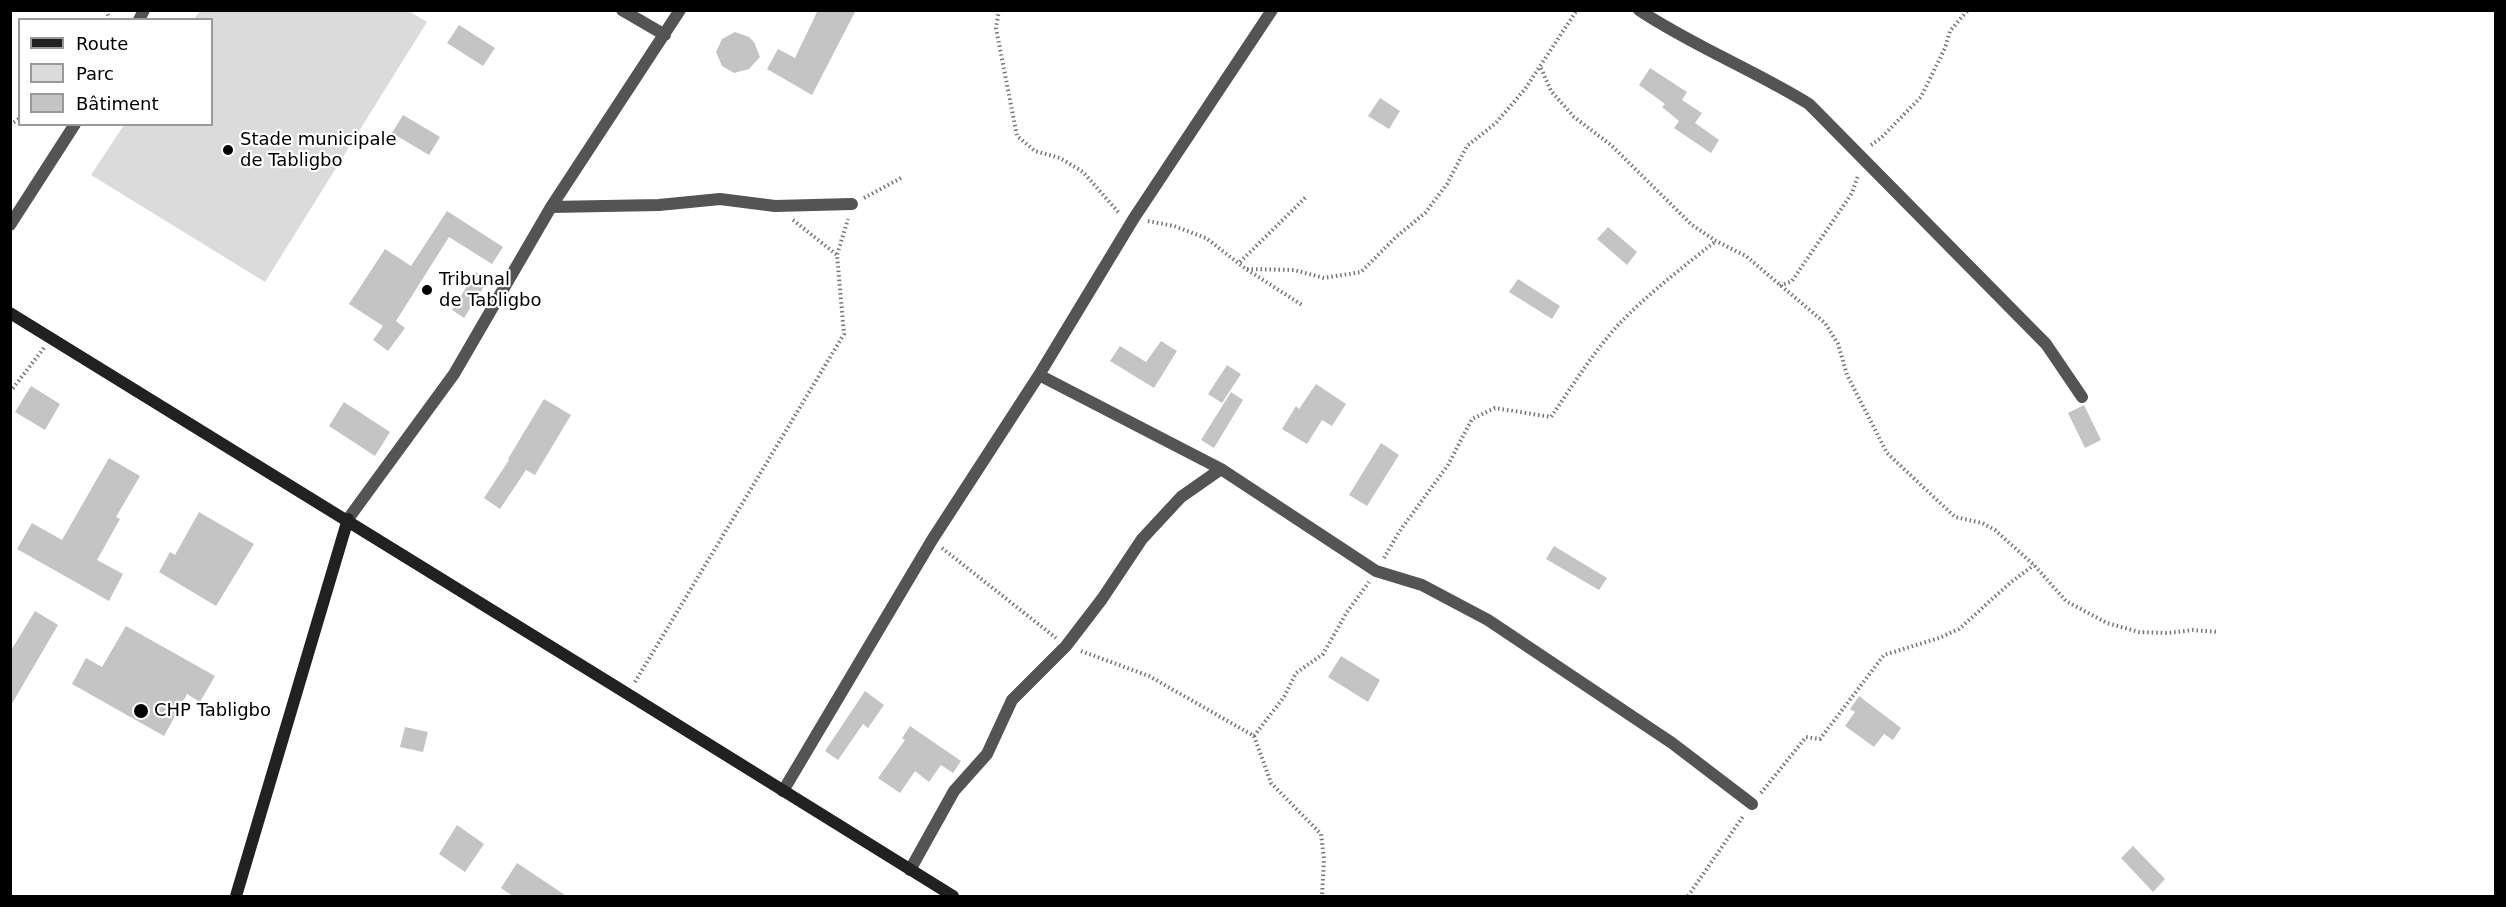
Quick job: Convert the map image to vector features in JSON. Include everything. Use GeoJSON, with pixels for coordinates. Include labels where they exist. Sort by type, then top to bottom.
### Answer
{"type":"FeatureCollection","features":[{"type":"Feature","properties":{"kind":"street"},"geometry":{"type":"LineString","coordinates":[[622,10],[665,35]]}},
{"type":"Feature","properties":{"kind":"street"},"geometry":{"type":"LineString","coordinates":[[236,897],[348,519],[454,374],[551,207],[680,10]]}},
{"type":"Feature","properties":{"kind":"street"},"geometry":{"type":"LineString","coordinates":[[783,791],[932,540],[1039,375],[1134,218],[1272,10]]}},
{"type":"Feature","properties":{"kind":"street"},"geometry":{"type":"LineString","coordinates":[[1639,10],[1665,28],[1778,85],[1809,105],[2046,344],[2082,397]]}},
{"type":"Feature","properties":{"kind":"street"},"geometry":{"type":"LineString","coordinates":[[10,225],[74,126]]}},
{"type":"Feature","properties":{"kind":"street"},"geometry":{"type":"LineString","coordinates":[[551,207],[659,205],[720,199],[775,206],[852,204]]}},
{"type":"Feature","properties":{"kind":"street"},"geometry":{"type":"LineString","coordinates":[[10,314],[348,519],[627,696],[953,897]]}},
{"type":"Feature","properties":{"kind":"street"},"geometry":{"type":"LineString","coordinates":[[1039,375],[1221,469],[1376,571],[1422,585],[1488,620],[1672,743],[1752,804]]}},
{"type":"Feature","properties":{"kind":"street"},"geometry":{"type":"LineString","coordinates":[[910,870],[954,791],[987,754],[1012,700],[1066,646],[1102,599],[1142,539],[1180,497],[1221,469]]}},
{"type":"Feature","properties":{"kind":"path"},"geometry":{"type":"LineString","coordinates":[[999,10],[996,28],[1017,136],[1035,152],[1060,158],[1083,172],[1113,203],[1125,220],[1134,218],[1173,226],[1206,238],[1240,262],[1246,269],[1302,304]]}},
{"type":"Feature","properties":{"kind":"path"},"geometry":{"type":"LineString","coordinates":[[1246,269],[1294,270],[1324,278],[1361,272],[1396,237],[1425,213],[1447,184],[1467,146],[1496,123],[1540,68],[1577,10]]}},
{"type":"Feature","properties":{"kind":"path"},"geometry":{"type":"LineString","coordinates":[[1780,286],[1792,281],[1852,194],[1861,158],[1921,97],[1946,48],[1950,30],[1968,10]]}},
{"type":"Feature","properties":{"kind":"path"},"geometry":{"type":"LineString","coordinates":[[1540,68],[1551,91],[1578,121],[1611,145],[1692,225],[1716,241],[1746,256],[1825,323],[1838,344],[1847,375],[1887,453],[1955,517],[1982,523],[1995,530],[2034,565],[2066,601],[2107,623],[2139,632],[2168,633],[2193,630],[2218,632]]}},
{"type":"Feature","properties":{"kind":"path"},"geometry":{"type":"LineString","coordinates":[[627,696],[844,334],[837,255],[852,204],[901,178]]}},
{"type":"Feature","properties":{"kind":"path"},"geometry":{"type":"LineString","coordinates":[[1240,262],[1306,197]]}},
{"type":"Feature","properties":{"kind":"path"},"geometry":{"type":"LineString","coordinates":[[775,206],[837,255]]}},
{"type":"Feature","properties":{"kind":"path"},"geometry":{"type":"LineString","coordinates":[[1254,736],[1284,697],[1296,673],[1323,654],[1347,612],[1376,571],[1399,532],[1448,465],[1472,419],[1495,408],[1551,417],[1600,348],[1621,323],[1677,272],[1716,241]]}},
{"type":"Feature","properties":{"kind":"path"},"geometry":{"type":"LineString","coordinates":[[10,392],[51,338]]}},
{"type":"Feature","properties":{"kind":"path"},"geometry":{"type":"LineString","coordinates":[[932,540],[1066,646],[1149,676],[1254,736],[1271,783],[1321,834],[1324,859],[1322,897]]}},
{"type":"Feature","properties":{"kind":"path"},"geometry":{"type":"LineString","coordinates":[[1688,897],[1752,804],[1806,737],[1820,739],[1884,655],[1940,638],[1959,629],[2010,583],[2034,565]]}},
{"type":"Feature","properties":{"kind":"green space","name":"Stade municipale de Tabligbo"},"geometry":{"type":"Polygon","coordinates":[[[200,11],[409,11],[427,22],[265,282],[91,175],[123,126],[213,126],[213,18],[195,18],[200,11]]]}},
{"type":"Feature","properties":{"kind":"building"},"geometry":{"type":"Polygon","coordinates":[[[818,10],[856,10],[812,95],[767,69],[778,49],[795,58],[818,10]]]}},
{"type":"Feature","properties":{"kind":"building"},"geometry":{"type":"Polygon","coordinates":[[[459,25],[495,48],[483,66],[447,43],[459,25]]]}},
{"type":"Feature","properties":{"kind":"building"},"geometry":{"type":"Polygon","coordinates":[[[735,32],[749,37],[754,42],[760,57],[749,69],[734,73],[722,66],[716,52],[722,39],[735,32]]]}},
{"type":"Feature","properties":{"kind":"building"},"geometry":{"type":"Polygon","coordinates":[[[1650,68],[1687,92],[1682,100],[1702,113],[1695,123],[1719,140],[1711,153],[1674,128],[1679,121],[1662,107],[1665,104],[1639,85],[1650,68]]]}},
{"type":"Feature","properties":{"kind":"building"},"geometry":{"type":"Polygon","coordinates":[[[1380,98],[1400,111],[1389,129],[1368,116],[1380,98]]]}},
{"type":"Feature","properties":{"kind":"building"},"geometry":{"type":"Polygon","coordinates":[[[403,115],[440,137],[429,155],[392,133],[403,115]]]}},
{"type":"Feature","properties":{"kind":"building"},"geometry":{"type":"Polygon","coordinates":[[[447,211],[503,247],[492,264],[449,237],[396,321],[405,328],[388,351],[373,340],[383,326],[349,304],[385,249],[411,266],[447,211]]]}},
{"type":"Feature","properties":{"kind":"building"},"geometry":{"type":"Polygon","coordinates":[[[1608,227],[1637,252],[1627,265],[1597,239],[1608,227]]]}},
{"type":"Feature","properties":{"kind":"building"},"geometry":{"type":"Polygon","coordinates":[[[476,272],[488,280],[464,318],[452,310],[476,272]]]}},
{"type":"Feature","properties":{"kind":"building"},"geometry":{"type":"Polygon","coordinates":[[[1518,279],[1560,306],[1552,319],[1509,292],[1518,279]]]}},
{"type":"Feature","properties":{"kind":"building"},"geometry":{"type":"Polygon","coordinates":[[[1161,341],[1177,351],[1154,388],[1110,361],[1120,346],[1146,362],[1161,341]]]}},
{"type":"Feature","properties":{"kind":"building"},"geometry":{"type":"Polygon","coordinates":[[[1227,365],[1241,374],[1222,403],[1208,394],[1227,365]]]}},
{"type":"Feature","properties":{"kind":"building"},"geometry":{"type":"Polygon","coordinates":[[[1316,384],[1346,404],[1332,426],[1322,420],[1307,444],[1282,429],[1296,406],[1299,409],[1316,384]]]}},
{"type":"Feature","properties":{"kind":"building"},"geometry":{"type":"Polygon","coordinates":[[[31,386],[60,404],[45,430],[15,412],[31,386]]]}},
{"type":"Feature","properties":{"kind":"building"},"geometry":{"type":"Polygon","coordinates":[[[1231,392],[1243,400],[1214,448],[1201,440],[1231,392]]]}},
{"type":"Feature","properties":{"kind":"building"},"geometry":{"type":"Polygon","coordinates":[[[544,399],[571,415],[535,475],[526,470],[500,509],[484,498],[544,399]]]}},
{"type":"Feature","properties":{"kind":"building"},"geometry":{"type":"Polygon","coordinates":[[[344,402],[390,432],[375,456],[329,426],[344,402]]]}},
{"type":"Feature","properties":{"kind":"building"},"geometry":{"type":"Polygon","coordinates":[[[2084,405],[2101,440],[2085,448],[2068,413],[2084,405]]]}},
{"type":"Feature","properties":{"kind":"building"},"geometry":{"type":"Polygon","coordinates":[[[1381,443],[1399,455],[1367,506],[1349,495],[1381,443]]]}},
{"type":"Feature","properties":{"kind":"building"},"geometry":{"type":"Polygon","coordinates":[[[109,458],[140,476],[116,517],[120,519],[97,560],[123,574],[109,601],[17,549],[32,523],[62,540],[109,458]]]}},
{"type":"Feature","properties":{"kind":"building"},"geometry":{"type":"Polygon","coordinates":[[[199,512],[254,544],[216,606],[159,572],[170,552],[175,555],[199,512]]]}},
{"type":"Feature","properties":{"kind":"building"},"geometry":{"type":"Polygon","coordinates":[[[1554,546],[1607,578],[1599,590],[1546,559],[1554,546]]]}},
{"type":"Feature","properties":{"kind":"building"},"geometry":{"type":"Polygon","coordinates":[[[35,611],[58,625],[10,707],[10,652],[35,611]]]}},
{"type":"Feature","properties":{"kind":"building"},"geometry":{"type":"Polygon","coordinates":[[[126,626],[215,676],[200,702],[187,694],[164,736],[72,684],[86,658],[102,667],[126,626]]]}},
{"type":"Feature","properties":{"kind":"building"},"geometry":{"type":"Polygon","coordinates":[[[1341,656],[1380,680],[1368,702],[1328,677],[1341,656]]]}},
{"type":"Feature","properties":{"kind":"building"},"geometry":{"type":"Polygon","coordinates":[[[865,691],[884,705],[868,728],[863,724],[838,760],[825,751],[865,691]]]}},
{"type":"Feature","properties":{"kind":"building"},"geometry":{"type":"Polygon","coordinates":[[[1859,696],[1901,728],[1893,740],[1884,734],[1874,747],[1845,726],[1855,712],[1850,709],[1859,696]]]}},
{"type":"Feature","properties":{"kind":"building"},"geometry":{"type":"Polygon","coordinates":[[[910,726],[961,761],[953,773],[941,765],[929,782],[915,771],[900,793],[878,778],[905,740],[902,738],[910,726]]]}},
{"type":"Feature","properties":{"kind":"building"},"geometry":{"type":"Polygon","coordinates":[[[405,727],[428,732],[423,752],[400,747],[405,727]]]}},
{"type":"Feature","properties":{"kind":"building"},"geometry":{"type":"Polygon","coordinates":[[[457,825],[484,844],[465,872],[439,854],[457,825]]]}},
{"type":"Feature","properties":{"kind":"building"},"geometry":{"type":"Polygon","coordinates":[[[2133,846],[2165,879],[2153,892],[2121,858],[2133,846]]]}},
{"type":"Feature","properties":{"kind":"building"},"geometry":{"type":"Polygon","coordinates":[[[517,863],[568,897],[514,897],[501,888],[517,863]]]}},
{"type":"Feature","properties":{"kind":"place","name":"Stade municipale de Tabligbo"},"geometry":{"type":"Point","coordinates":[228,150]}},
{"type":"Feature","properties":{"kind":"place","name":"Tribunal de Tabligbo"},"geometry":{"type":"Point","coordinates":[427,290]}},
{"type":"Feature","properties":{"kind":"place","name":"CHP Tabligbo"},"geometry":{"type":"Point","coordinates":[141,711]}}]}
